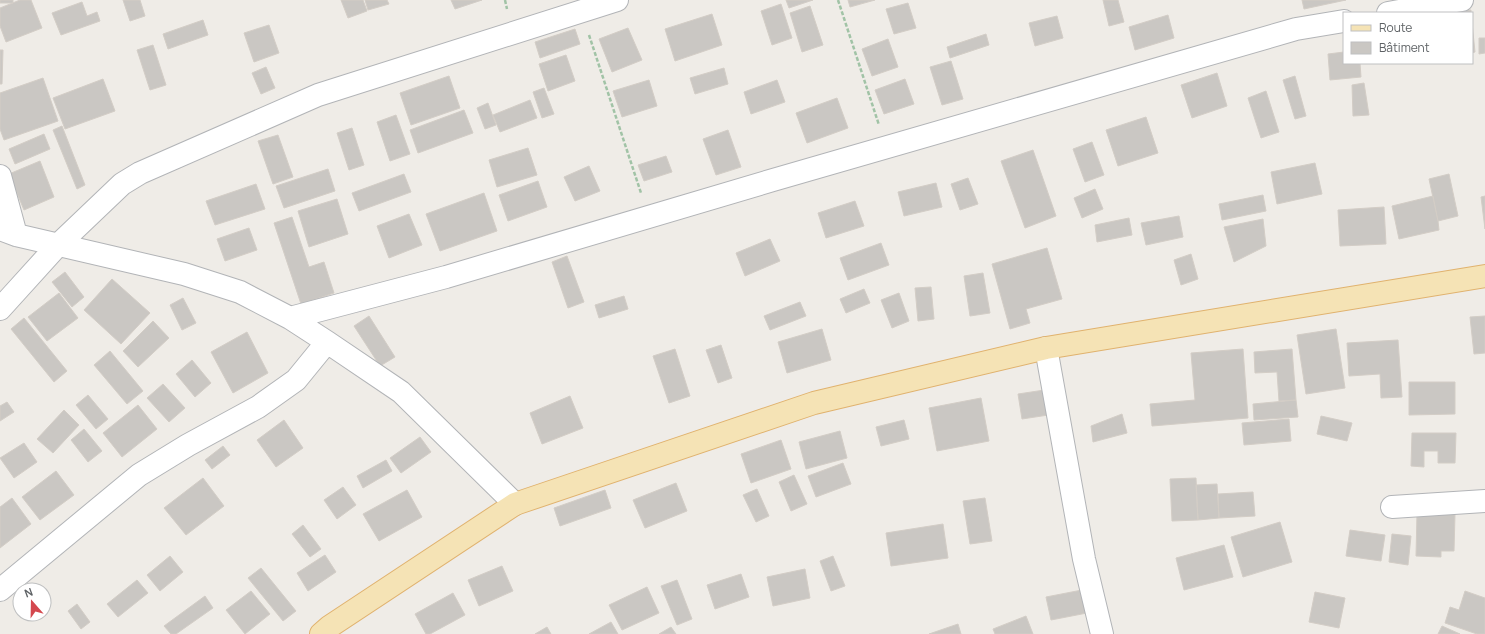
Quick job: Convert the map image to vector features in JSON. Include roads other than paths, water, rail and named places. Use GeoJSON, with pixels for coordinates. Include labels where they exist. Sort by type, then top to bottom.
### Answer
{"type":"FeatureCollection","features":[{"type":"Feature","properties":{"kind":"main road"},"geometry":{"type":"LineString","coordinates":[[321,634],[329,627],[515,504],[814,403],[1046,348],[1485,276]]}},
{"type":"Feature","properties":{"kind":"street"},"geometry":{"type":"LineString","coordinates":[[0,309],[58,245],[122,184],[140,173],[318,95],[617,0]]}},
{"type":"Feature","properties":{"kind":"street"},"geometry":{"type":"LineString","coordinates":[[1394,12],[1462,0]]}},
{"type":"Feature","properties":{"kind":"street"},"geometry":{"type":"LineString","coordinates":[[290,318],[446,277],[887,147],[1296,29],[1343,21]]}},
{"type":"Feature","properties":{"kind":"street"},"geometry":{"type":"LineString","coordinates":[[0,176],[8,232],[184,274],[240,292],[290,318],[401,392],[515,504]]}},
{"type":"Feature","properties":{"kind":"street"},"geometry":{"type":"LineString","coordinates":[[0,590],[139,475],[188,445],[258,407],[296,380],[327,342]]}},
{"type":"Feature","properties":{"kind":"street"},"geometry":{"type":"LineString","coordinates":[[1046,348],[1084,559],[1102,634]]}},
{"type":"Feature","properties":{"kind":"street"},"geometry":{"type":"LineString","coordinates":[[1392,507],[1485,501]]}}]}
